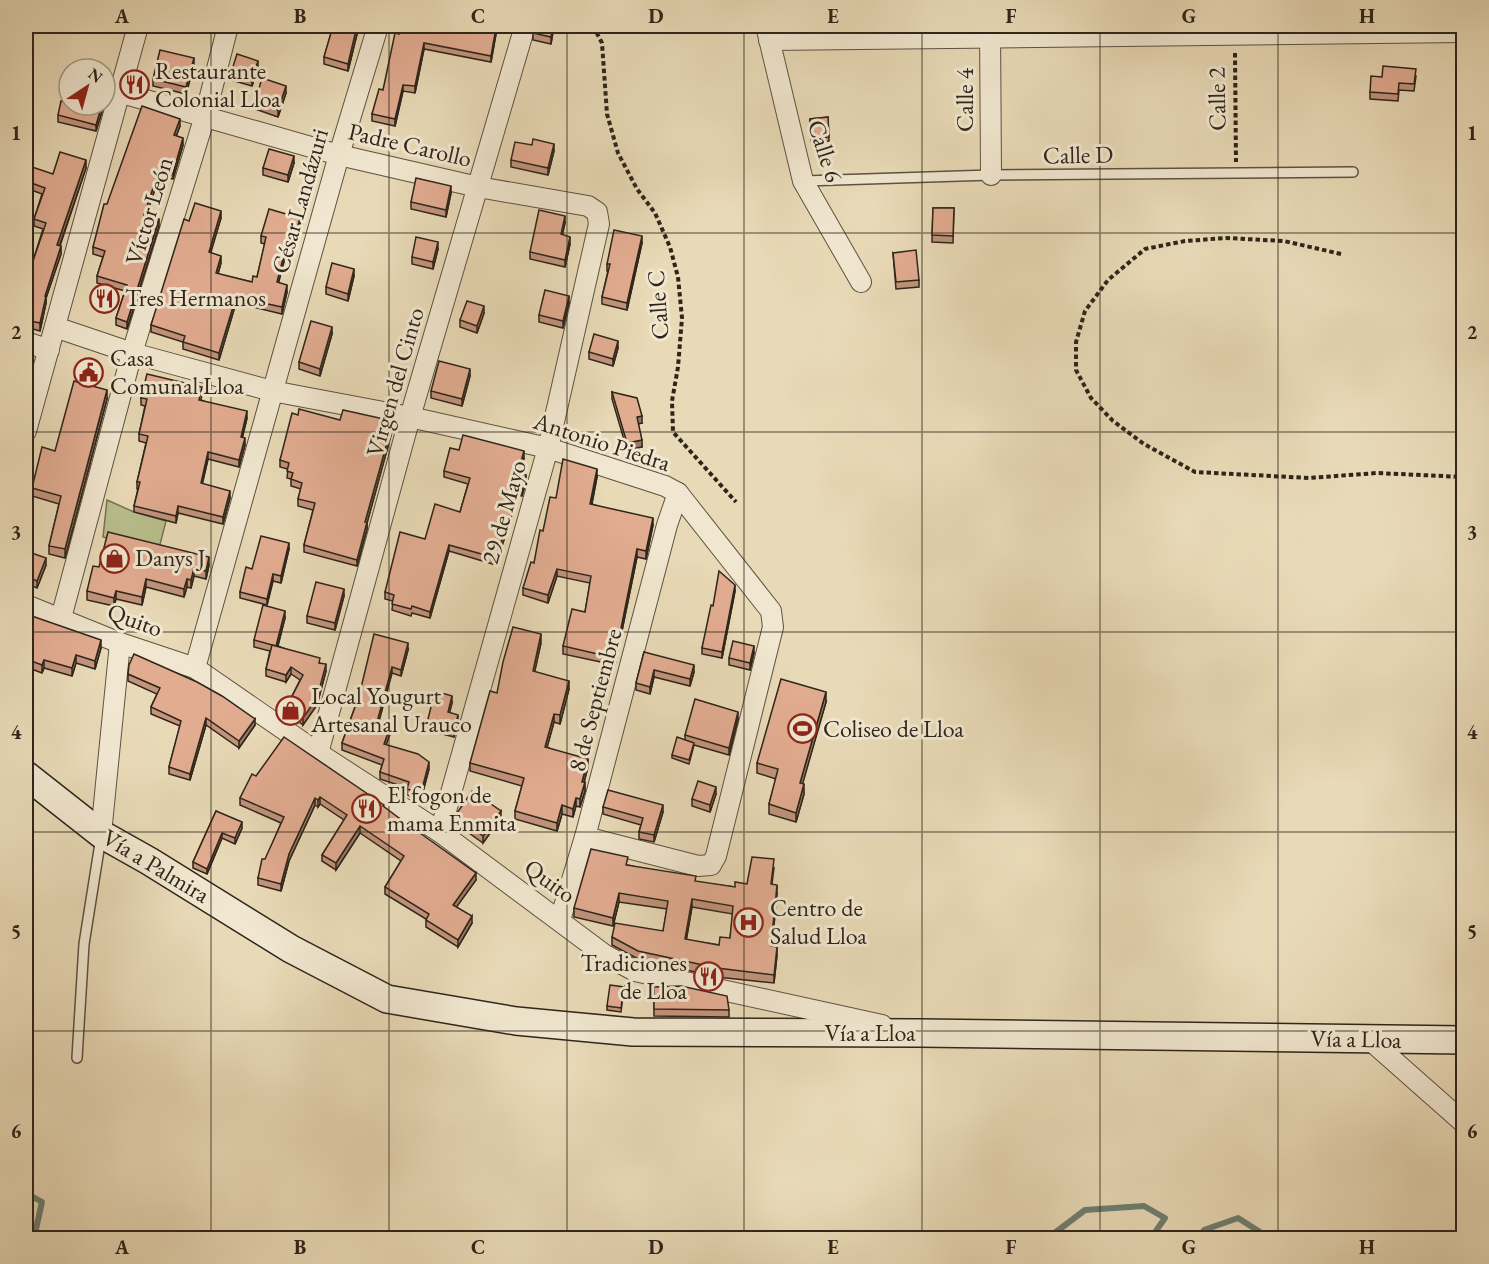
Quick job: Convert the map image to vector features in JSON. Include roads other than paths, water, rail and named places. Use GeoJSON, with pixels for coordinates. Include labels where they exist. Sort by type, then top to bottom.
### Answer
{"type":"FeatureCollection","features":[{"type":"Feature","properties":{"kind":"street"},"geometry":{"type":"LineString","coordinates":[[26,431],[138,26]]}},
{"type":"Feature","properties":{"kind":"street","name":"Víctor León"},"geometry":{"type":"LineString","coordinates":[[61,618],[132,354],[205,116],[228,26]]}},
{"type":"Feature","properties":{"kind":"street","name":"César Landázuri"},"geometry":{"type":"LineString","coordinates":[[195,668],[339,155],[378,26]]}},
{"type":"Feature","properties":{"kind":"street","name":"Virgen del Cinto"},"geometry":{"type":"LineString","coordinates":[[318,753],[410,417],[525,26]]}},
{"type":"Feature","properties":{"kind":"street"},"geometry":{"type":"LineString","coordinates":[[768,33],[990,31],[1234,35],[1464,32]]}},
{"type":"Feature","properties":{"kind":"street","name":"Calle 4"},"geometry":{"type":"LineString","coordinates":[[990,31],[991,175]]}},
{"type":"Feature","properties":{"kind":"street","name":"Calle 6"},"geometry":{"type":"LineString","coordinates":[[768,33],[803,181],[861,282]]}},
{"type":"Feature","properties":{"kind":"street","name":"Padre Carollo"},"geometry":{"type":"LineString","coordinates":[[118,92],[339,155],[478,187],[588,206]]}},
{"type":"Feature","properties":{"kind":"street","name":"29 de Mayo"},"geometry":{"type":"LineString","coordinates":[[440,832],[548,448],[599,224],[597,212],[588,206]]}},
{"type":"Feature","properties":{"kind":"street","name":"Antonio Piedra"},"geometry":{"type":"LineString","coordinates":[[55,327],[132,354],[272,391],[410,417],[548,448],[665,486],[678,493],[771,611],[773,627],[716,856],[711,865],[698,866],[585,837]]}},
{"type":"Feature","properties":{"kind":"street"},"geometry":{"type":"LineString","coordinates":[[26,342],[49,351]]}},
{"type":"Feature","properties":{"kind":"street","name":"8 de Septiembre"},"geometry":{"type":"LineString","coordinates":[[560,920],[585,837],[664,536],[678,493]]}},
{"type":"Feature","properties":{"kind":"street","name":"Quito"},"geometry":{"type":"LineString","coordinates":[[26,604],[120,643],[195,668],[318,753],[440,832],[605,955],[635,971],[920,1033]]}},
{"type":"Feature","properties":{"kind":"street"},"geometry":{"type":"LineString","coordinates":[[101,834],[120,643]]}},
{"type":"Feature","properties":{"kind":"street","name":"Vía a Palmira"},"geometry":{"type":"LineString","coordinates":[[26,775],[101,834],[291,949]]}},
{"type":"Feature","properties":{"kind":"street","name":"Vía a Lloa"},"geometry":{"type":"LineString","coordinates":[[291,949],[387,999],[516,1021],[633,1032],[1464,1040]]}},
{"type":"Feature","properties":{"kind":"street"},"geometry":{"type":"LineString","coordinates":[[1369,1039],[1464,1123]]}},
{"type":"Feature","properties":{"kind":"lane","name":"Calle D"},"geometry":{"type":"LineString","coordinates":[[803,181],[991,175],[1353,172]]}},
{"type":"Feature","properties":{"kind":"lane"},"geometry":{"type":"LineString","coordinates":[[77,1058],[84,944],[101,834]]}},
{"type":"Feature","properties":{"kind":"waterway"},"geometry":{"type":"LineString","coordinates":[[26,1193],[42,1202],[34,1238]]}},
{"type":"Feature","properties":{"kind":"waterway"},"geometry":{"type":"LineString","coordinates":[[1048,1238],[1085,1210],[1144,1206],[1165,1218],[1151,1238]]}},
{"type":"Feature","properties":{"kind":"waterway"},"geometry":{"type":"LineString","coordinates":[[1199,1238],[1204,1230],[1238,1218],[1260,1232],[1261,1238]]}},
{"type":"Feature","properties":{"kind":"waterway"},"geometry":{"type":"LineString","coordinates":[[640,1238],[656,1238]]}},
{"type":"Feature","properties":{"kind":"place","name":"Restaurante Colonial Lloa"},"geometry":{"type":"Point","coordinates":[134,85]}},
{"type":"Feature","properties":{"kind":"place","name":"Tres Hermanos"},"geometry":{"type":"Point","coordinates":[104,298]}},
{"type":"Feature","properties":{"kind":"place","name":"Casa Comunal Lloa"},"geometry":{"type":"Point","coordinates":[89,372]}},
{"type":"Feature","properties":{"kind":"place","name":"Danys J"},"geometry":{"type":"Point","coordinates":[114,558]}},
{"type":"Feature","properties":{"kind":"place","name":"Local Yougurt Artesanal Urauco"},"geometry":{"type":"Point","coordinates":[290,710]}},
{"type":"Feature","properties":{"kind":"place","name":"Coliseo de Lloa"},"geometry":{"type":"Point","coordinates":[802,729]}},
{"type":"Feature","properties":{"kind":"place","name":"El fogon de mama Enmita"},"geometry":{"type":"Point","coordinates":[366,809]}},
{"type":"Feature","properties":{"kind":"place","name":"Centro de Salud Lloa"},"geometry":{"type":"Point","coordinates":[749,922]}},
{"type":"Feature","properties":{"kind":"place","name":"Tradiciones de Lloa"},"geometry":{"type":"Point","coordinates":[708,977]}}]}
